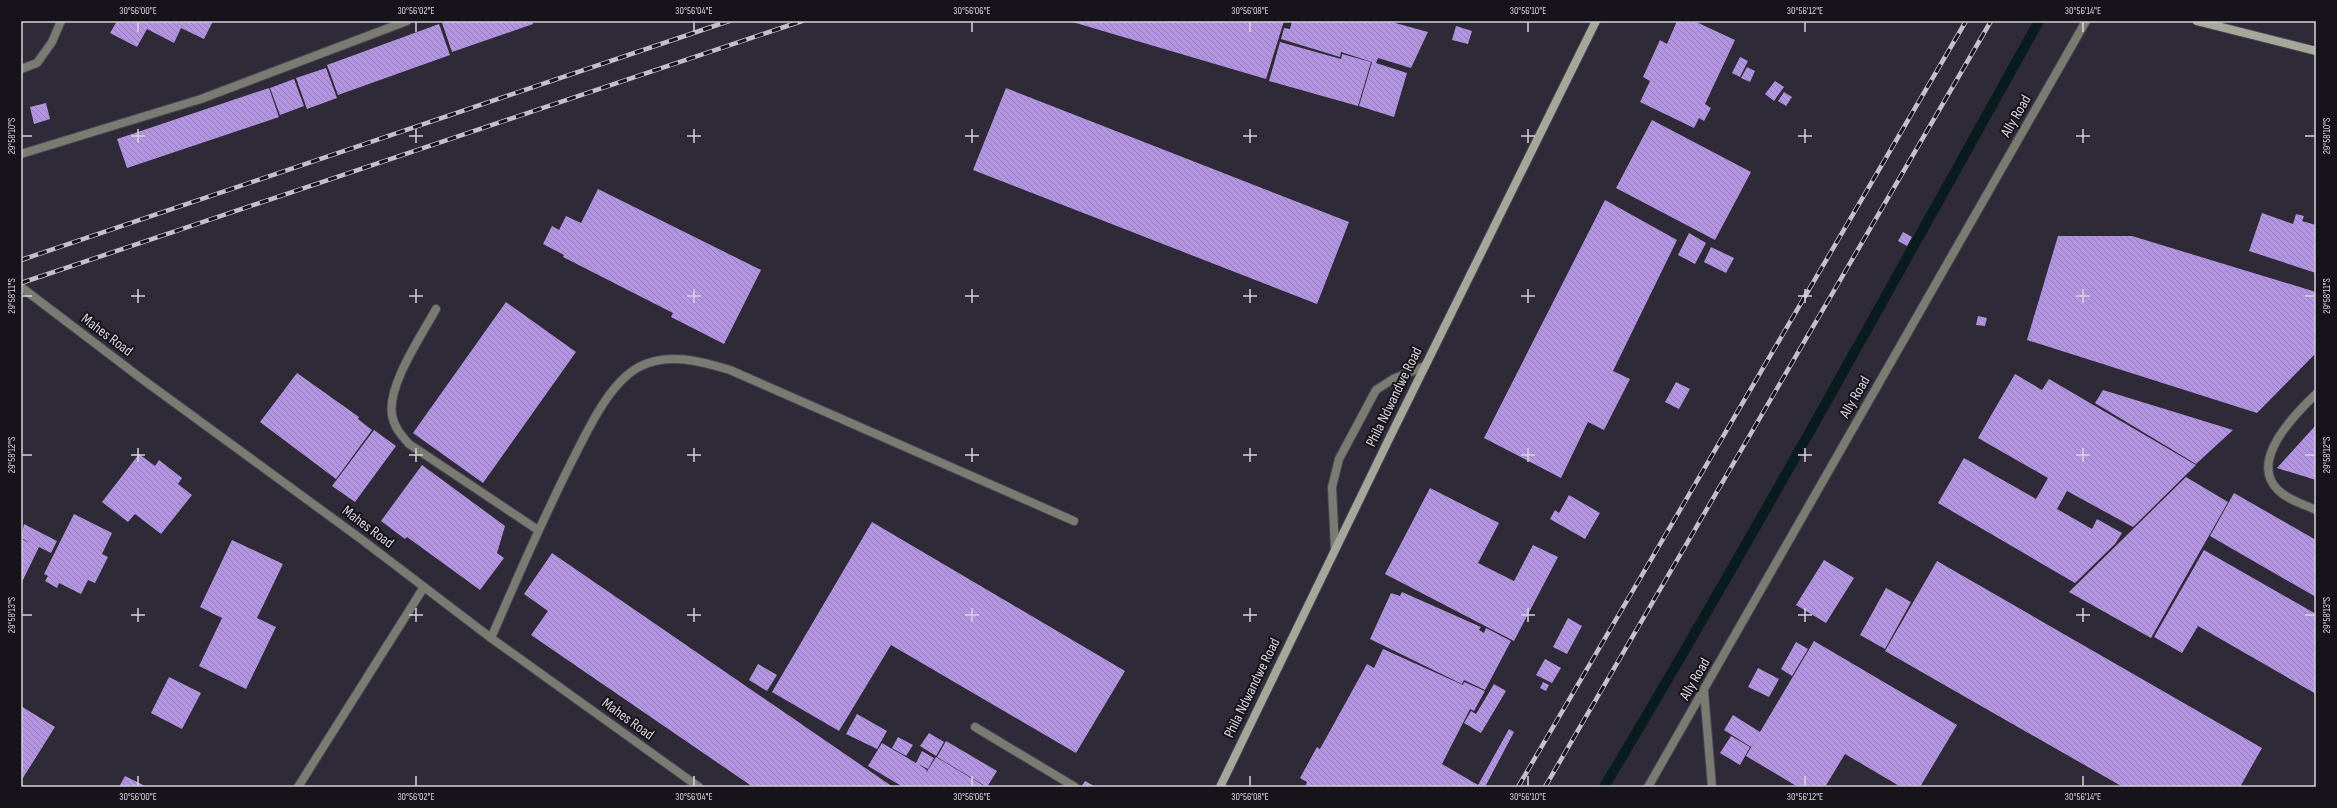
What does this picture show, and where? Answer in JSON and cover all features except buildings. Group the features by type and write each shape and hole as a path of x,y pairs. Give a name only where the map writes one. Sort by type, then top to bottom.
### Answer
{"street":[{"path":"21,69 37,63 52,42 61,21"},
{"path":"21,154 201,99 407,21"},
{"name":"Phila Ndwandwe Road","path":"1220,787 1425,366 1596,21"},
{"name":"Ally Road","path":"1648,787 2086,21"},
{"path":"2197,21 2316,51"},
{"name":"Mahes Road","path":"21,287 142,379 491,638 699,787"},
{"path":"436,309 397,383 392,413 395,425 409,444 538,530"},
{"path":"491,638 538,530 594,419 610,395 626,376 638,367 654,361 668,360 705,363 730,370 1074,521"},
{"path":"1336,549 1332,487 1339,458 1376,390 1393,379 1425,366"},
{"path":"2316,394 2274,442 2269,454 2268,469 2272,483 2284,496 2316,510"},
{"path":"298,787 424,587"},
{"path":"1704,691 1712,787"},
{"path":"975,727 1075,787"}],"waterway":[{"path":"1604,787 1716,597 2039,21"}],"railway":[{"path":"21,260 729,21"},
{"path":"21,283 802,21"},
{"path":"1518,787 1966,21"},
{"path":"1545,787 1991,21"}]}
